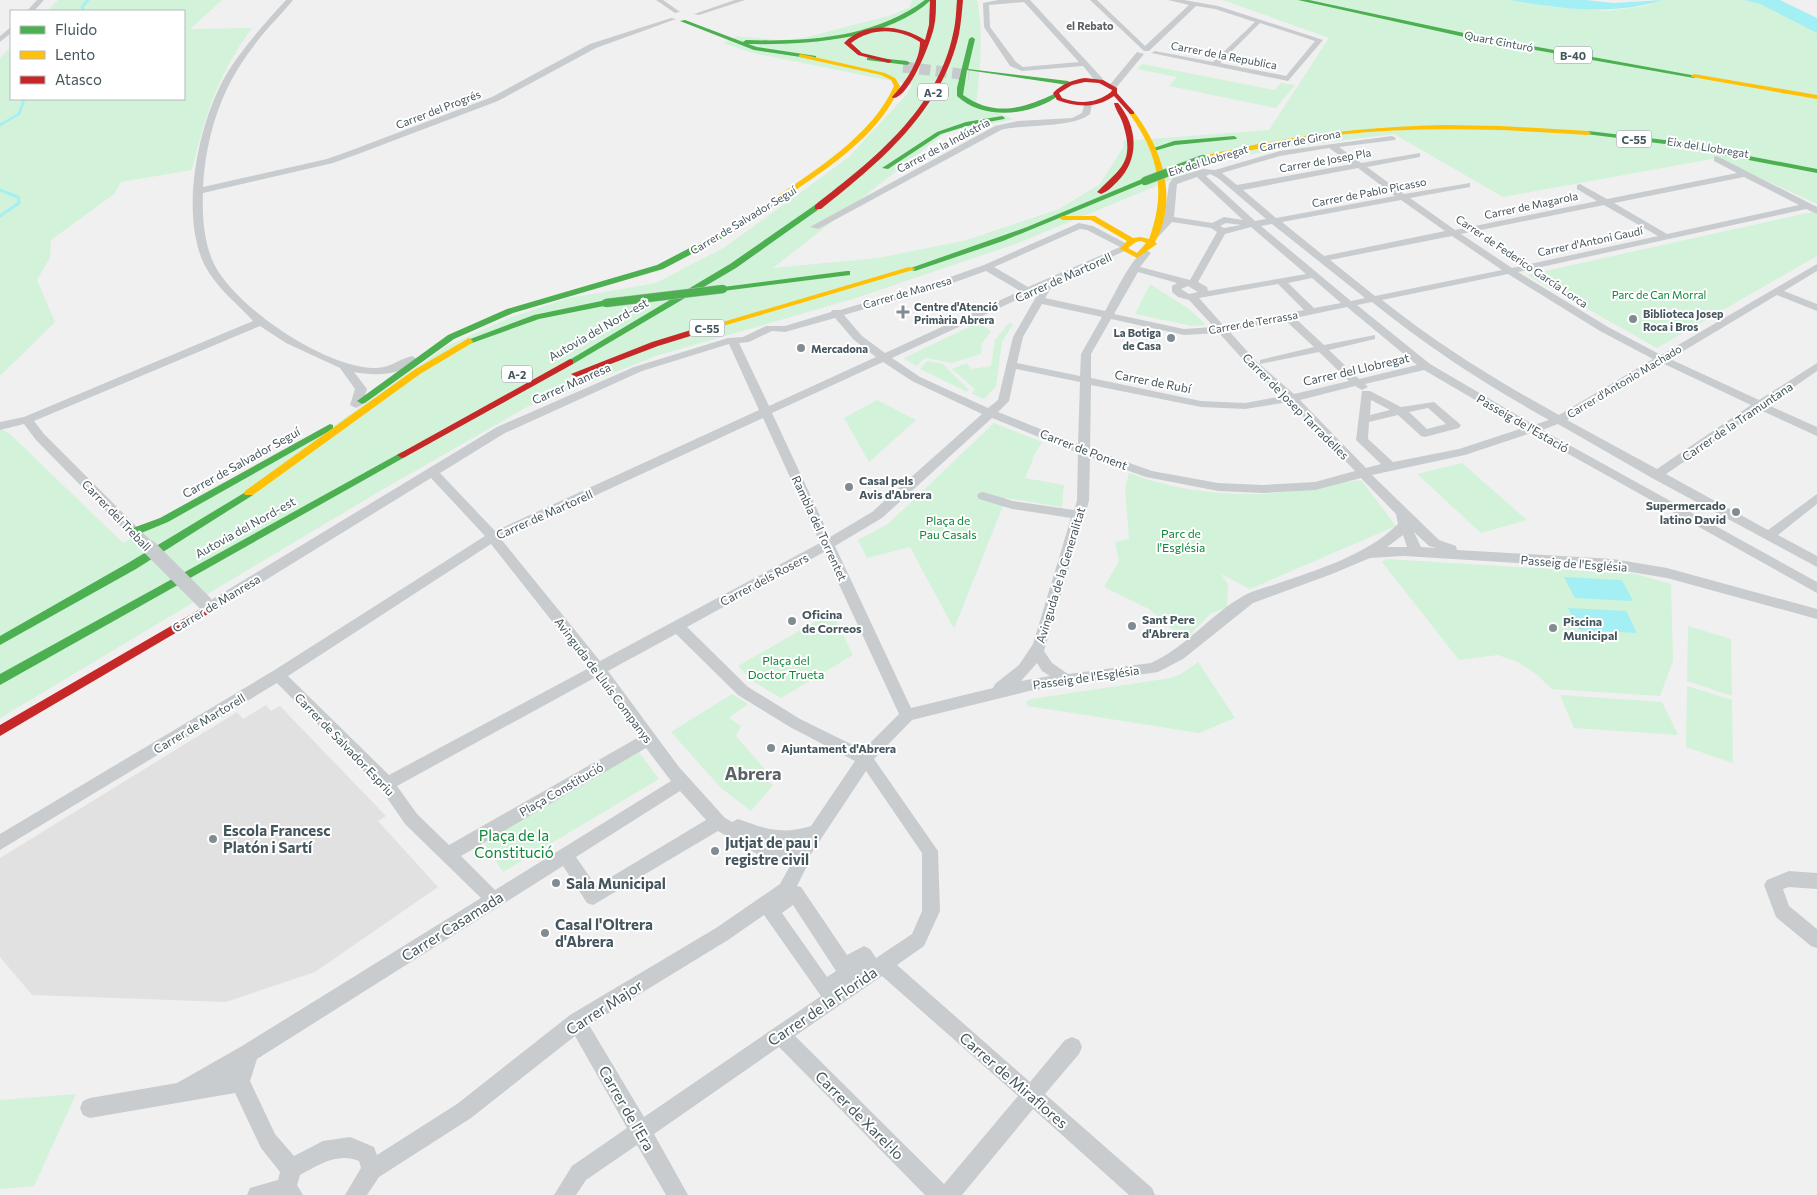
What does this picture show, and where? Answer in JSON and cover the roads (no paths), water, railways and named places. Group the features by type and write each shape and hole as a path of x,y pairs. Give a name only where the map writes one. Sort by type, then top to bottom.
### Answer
{"main road":[{"path":"746,42 792,44 834,37 900,19 917,11 928,0"},
{"name":"Carrer de Salvador Seguí","path":"134,532 164,520 328,429 356,405 451,337 510,311 637,275 694,251 761,212 821,170 861,135 901,92 923,53 932,24 933,0"},
{"name":"Autovia del Nord-est","path":"0,680 634,326 794,226 861,172 893,142 920,110 937,86 953,55 962,14 960,0"},
{"name":"Quart Cinturó","path":"1301,0 1478,38 1817,97"},
{"name":"Quart Cinturó","path":"1346,0 1541,42 1817,91"},
{"path":"938,54 943,39 948,8"},
{"path":"678,17 696,19 722,36 748,47 801,56 883,74 893,79 897,86 895,97"},
{"path":"801,56 905,65 862,55 853,51 848,43 858,34 874,30 898,31 920,38 923,41 923,53"},
{"path":"949,96 968,36 972,31 973,35 960,88 960,96 970,105 989,110 1013,110 1047,100 1072,101"},
{"path":"722,36 746,42 830,55 889,61"},
{"path":"834,37 824,42 822,46 823,51 830,55 860,62"},
{"path":"1072,101 1044,84 970,73 1072,82 1101,81 1114,95 1131,139 1133,147 1132,158 1126,169 1115,181 1081,208"},
{"path":"1072,82 1072,101"},
{"name":"Avinguda de la Generalitat","path":"1072,101 1102,102 1114,95 1132,112 1154,149 1161,170 1163,189 1140,248"},
{"path":"794,226 903,159 919,144 939,133 966,124 1008,117 1054,103 1072,101"},
{"path":"886,168 917,142 934,122"},
{"name":"Eix del Llobregat","path":"980,246 1052,220 1145,181 1203,160 1271,143 1357,131 1506,124 1591,131 1743,152 1817,169"},
{"path":"1154,149 1174,143 1357,131"},
{"path":"1148,137 1174,143"},
{"path":"1102,199 1096,212 1098,216 1124,230 1140,248"},
{"path":"1052,220 1079,217 1092,218 1140,248"},
{"path":"0,641 190,531 309,454 416,374 470,341 544,313 606,303 860,271 918,261 980,246"},
{"name":"C-55","path":"443,433 561,381 664,341 928,265 980,246"},
{"name":"Autovia del Nord-est","path":"625,314 675,283"},
{"path":"282,471 328,429"},
{"name":"Autovia del Nord-est","path":"156,573 182,558"},
{"name":"Carrer de Manresa","path":"0,731 207,605"}],"street":[{"path":"31,10 41,0"},
{"path":"290,0 263,28 239,61 219,96 208,133 199,191 199,225 206,257 224,288 245,305 260,322 303,347 344,367 361,389 356,405"},
{"path":"659,0 678,17"},
{"path":"696,19 742,0"},
{"path":"1085,64 1022,69 1014,64 987,27 986,3 1024,0 1085,64 1101,81 1122,73"},
{"path":"1093,0 1144,50"},
{"path":"1172,0 1221,9 1259,21 1214,65"},
{"path":"1114,95 1122,73 1194,4"},
{"name":"Carrer del Progrés","path":"199,191 338,158 495,99 593,46 678,17"},
{"name":"Carrer de la Republica","path":"1144,50 1288,79 1319,40 1259,21"},
{"path":"0,40 10,30"},
{"path":"1072,82 1086,77 1085,64"},
{"name":"Carrer de la Indústria","path":"815,227 998,128 1018,122 1074,120 1086,114 1072,101"},
{"name":"Carrer de Girona","path":"1209,172 1241,162 1331,145 1392,138"},
{"name":"Carrer de Federico García Lorca","path":"1331,145 1511,271 1577,313 1662,358 1817,432"},
{"name":"Carrer de Josep Pla","path":"1238,188 1417,155"},
{"path":"1717,159 1817,210"},
{"path":"1209,172 1176,180 1172,184 1173,203 1170,218 1236,230 1253,224 1274,221"},
{"name":"Passeig de l'Estació","path":"1817,562 1557,421 1488,381 1435,346 1274,221 1238,188 1209,172 1201,176 1253,224 1426,366 1534,430 1817,588"},
{"name":"Carrer de Magarola","path":"1323,259 1744,174"},
{"name":"Carrer de Pablo Picasso","path":"1274,221 1468,185"},
{"path":"1580,187 1666,237"},
{"name":"Carrer d'Antoni Gaudí","path":"1350,305 1807,206"},
{"name":"Avinguda de la Generalitat","path":"986,696 1022,674 1031,664 1040,644 1083,501 1087,382 1086,354 1109,316 1140,248 1161,232 1170,218"},
{"name":"Carrer de Manresa","path":"732,340 745,340 756,337 761,331 770,328 785,329 836,312 943,283 986,267 1078,226 1090,228 1140,248"},
{"path":"1190,283 1218,228"},
{"path":"1140,248 1178,278 1190,283"},
{"path":"1140,248 1154,280 1176,290 1184,296 1196,296 1315,275"},
{"name":"Carrer de Martorell","path":"0,843 278,675 493,537 885,358 1034,296 1050,281 1140,248"},
{"name":"Carrer de Terrassa","path":"986,267 1034,296 1109,316 1184,332 1222,330 1350,305"},
{"name":"Carrer d'Antonio Machado","path":"1390,466 1461,452 1557,421 1817,267"},
{"path":"1280,281 1312,312"},
{"path":"1176,290 1177,286 1190,283"},
{"name":"Carrer de Josep Tarradelles","path":"1190,283 1203,289 1196,296 1222,330 1252,363 1292,398 1403,519 1434,543 1474,556"},
{"path":"1775,291 1817,308"},
{"name":"Carrer dels Rosers","path":"388,784 827,545 877,515 1004,401 1018,337 1034,296"},
{"name":"Carrer de Ponent","path":"836,312 858,338 916,379 990,413 1085,451 1150,474 1218,487 1263,489 1316,486 1390,466"},
{"path":"1288,317 1358,383 1366,393 1400,411 1364,420"},
{"path":"0,426 27,420 260,322"},
{"name":"Carrer de Salvador Seguí","path":"344,367 376,372 388,370 451,337"},
{"path":"1264,362 1371,338"},
{"name":"Rambla del Torrentet","path":"732,340 907,715"},
{"name":"Carrer Manresa","path":"430,472 500,430 587,390 638,369 732,340"},
{"name":"Carrer de Rubí","path":"1012,365 1201,404 1245,406 1292,398"},
{"name":"Carrer del Llobregat","path":"1292,398 1426,366"},
{"name":"Carrer de la Tramuntana","path":"1656,475 1817,366"},
{"path":"1366,393 1362,440 1390,466"},
{"name":"Carrer del Treball","path":"27,420 40,437 207,605"},
{"name":"Carrer de Manresa","path":"207,605 430,472"},
{"name":"Avinguda de Lluís Companys","path":"430,472 439,478 493,537 598,669 648,739 682,782 718,822 772,855 786,859 799,857"},
{"path":"983,496 1012,505 1078,515"},
{"path":"1770,535 1817,498"},
{"path":"1403,519 1416,552"},
{"path":"1364,554 1397,535 1403,519"},
{"name":"Passeig de l'Església","path":"907,715 1029,685 1153,668 1172,661 1246,601 1364,554 1416,552 1613,564 1667,574 1817,614"},
{"path":"678,626 743,691 795,723 866,759"},
{"path":"1036,651 1047,667 1066,680"},
{"name":"Carrer de Salvador Espriu","path":"278,675 388,784 411,819 494,900"},
{"path":"701,803 735,825 793,848 799,857 866,759 907,715"},
{"name":"Plaça Constitució","path":"448,855 648,739"},
{"name":"Carrer de la Florida","path":"564,1195 579,1173 918,940 931,911 930,852 866,759"},
{"name":"Carrer Casamada","path":"176,1094 250,1053 682,782"},
{"path":"565,855 593,897 718,822"},
{"path":"776,840 799,837 817,831"},
{"name":"Carrer Major","path":"372,1170 464,1112 520,1070 577,1022 722,934 786,890 800,864 799,857"},
{"path":"1817,881 1789,879 1773,885 1782,911 1817,940"},
{"path":"795,893 844,967 864,955 868,961 825,989 771,911 795,893"},
{"name":"Carrer de Miraflores","path":"883,965 1145,1195"},
{"name":"Carrer de l'Era","path":"577,1022 678,1195"},
{"name":"Carrer de Xarel·lo","path":"780,1034 943,1194"},
{"path":"943,1194 1072,1047"},
{"path":"250,1053 240,1082 268,1141 291,1169 289,1192 257,1195"},
{"path":"90,1108 240,1082"},
{"path":"291,1169 323,1151 350,1147 367,1154 372,1170 355,1195"}],"water":[{"path":"1510,0 1586,0 1613,3 1663,0 1625,8 1586,9"},
{"path":"1744,0 1780,0 1817,18 1817,33 1760,4"},
{"path":"1564,577 1622,580 1633,601 1575,598"},
{"path":"1568,608 1626,611 1637,633 1579,630"}],"waterway":[{"path":"84,10 82,7 88,0"},
{"path":"0,125 19,114 24,100"},
{"path":"0,190 18,197 19,203 0,216"}],"tunnel":[{"path":"903,67 969,75"}],"place":[{"name":"Centre d'Atenció Primària Abrera","path":"903,312"},
{"name":"Biblioteca Josep Roca i Bros","path":"1633,319"},
{"name":"La Botiga de Casa","path":"1171,338"},
{"name":"Mercadona","path":"801,348"},
{"name":"Casal pels Avis d'Abrera","path":"849,487"},
{"name":"Supermercado latino David","path":"1736,512"},
{"name":"Oficina de Correos","path":"792,621"},
{"name":"Sant Pere d'Abrera","path":"1132,626"},
{"name":"Piscina Municipal","path":"1553,628"},
{"name":"Ajuntament d'Abrera","path":"771,748"},
{"name":"Escola Francesc Platón i Sartí","path":"213,839"},
{"name":"Jutjat de pau i registre civil","path":"715,851"},
{"name":"Sala Municipal","path":"556,883"},
{"name":"Casal l'Oltrera d'Abrera","path":"545,933"}],"district":[{"name":"el Rebato","path":"1090,25"},
{"name":"Abrera","path":"753,773"}],"park label":[{"name":"Parc de Can Morral","path":"1659,294"},
{"name":"Plaça de Pau Casals","path":"948,527"},
{"name":"Parc de l'Església","path":"1181,540"},
{"name":"Plaça del Doctor Trueta","path":"786,667"},
{"name":"Plaça de la Constitució","path":"514,844"}]}
